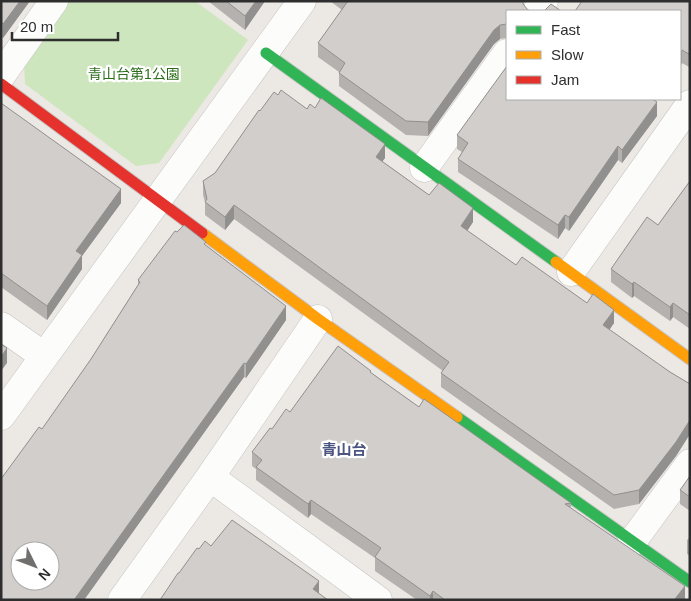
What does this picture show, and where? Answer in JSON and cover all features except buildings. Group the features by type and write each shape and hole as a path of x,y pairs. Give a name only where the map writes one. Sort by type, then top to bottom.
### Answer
{"street":[{"path":"1,76 54,1"},
{"path":"1,416 302,1"},
{"path":"266,53 690,359"},
{"path":"424,168 506,54"},
{"path":"1,84 318,319 690,582"},
{"path":"571,272 690,104"},
{"path":"122,600 210,477 318,319"},
{"path":"1,326 44,356"},
{"path":"632,542 690,462"},
{"path":"210,477 378,600"}],"green space":[{"name":"青山台第1公園","path":"70,1 195,1 248,40 159,163 136,166 25,84 24,62"}],"traffic: fast":[{"path":"266,53 556,262"},
{"path":"457,417 690,582"}],"traffic: slow":[{"path":"202,233 318,319 457,417"},
{"path":"556,262 690,359"}],"traffic: jam":[{"path":"1,84 202,233"}],"district":[{"name":"青山台","path":"344,449"}]}
